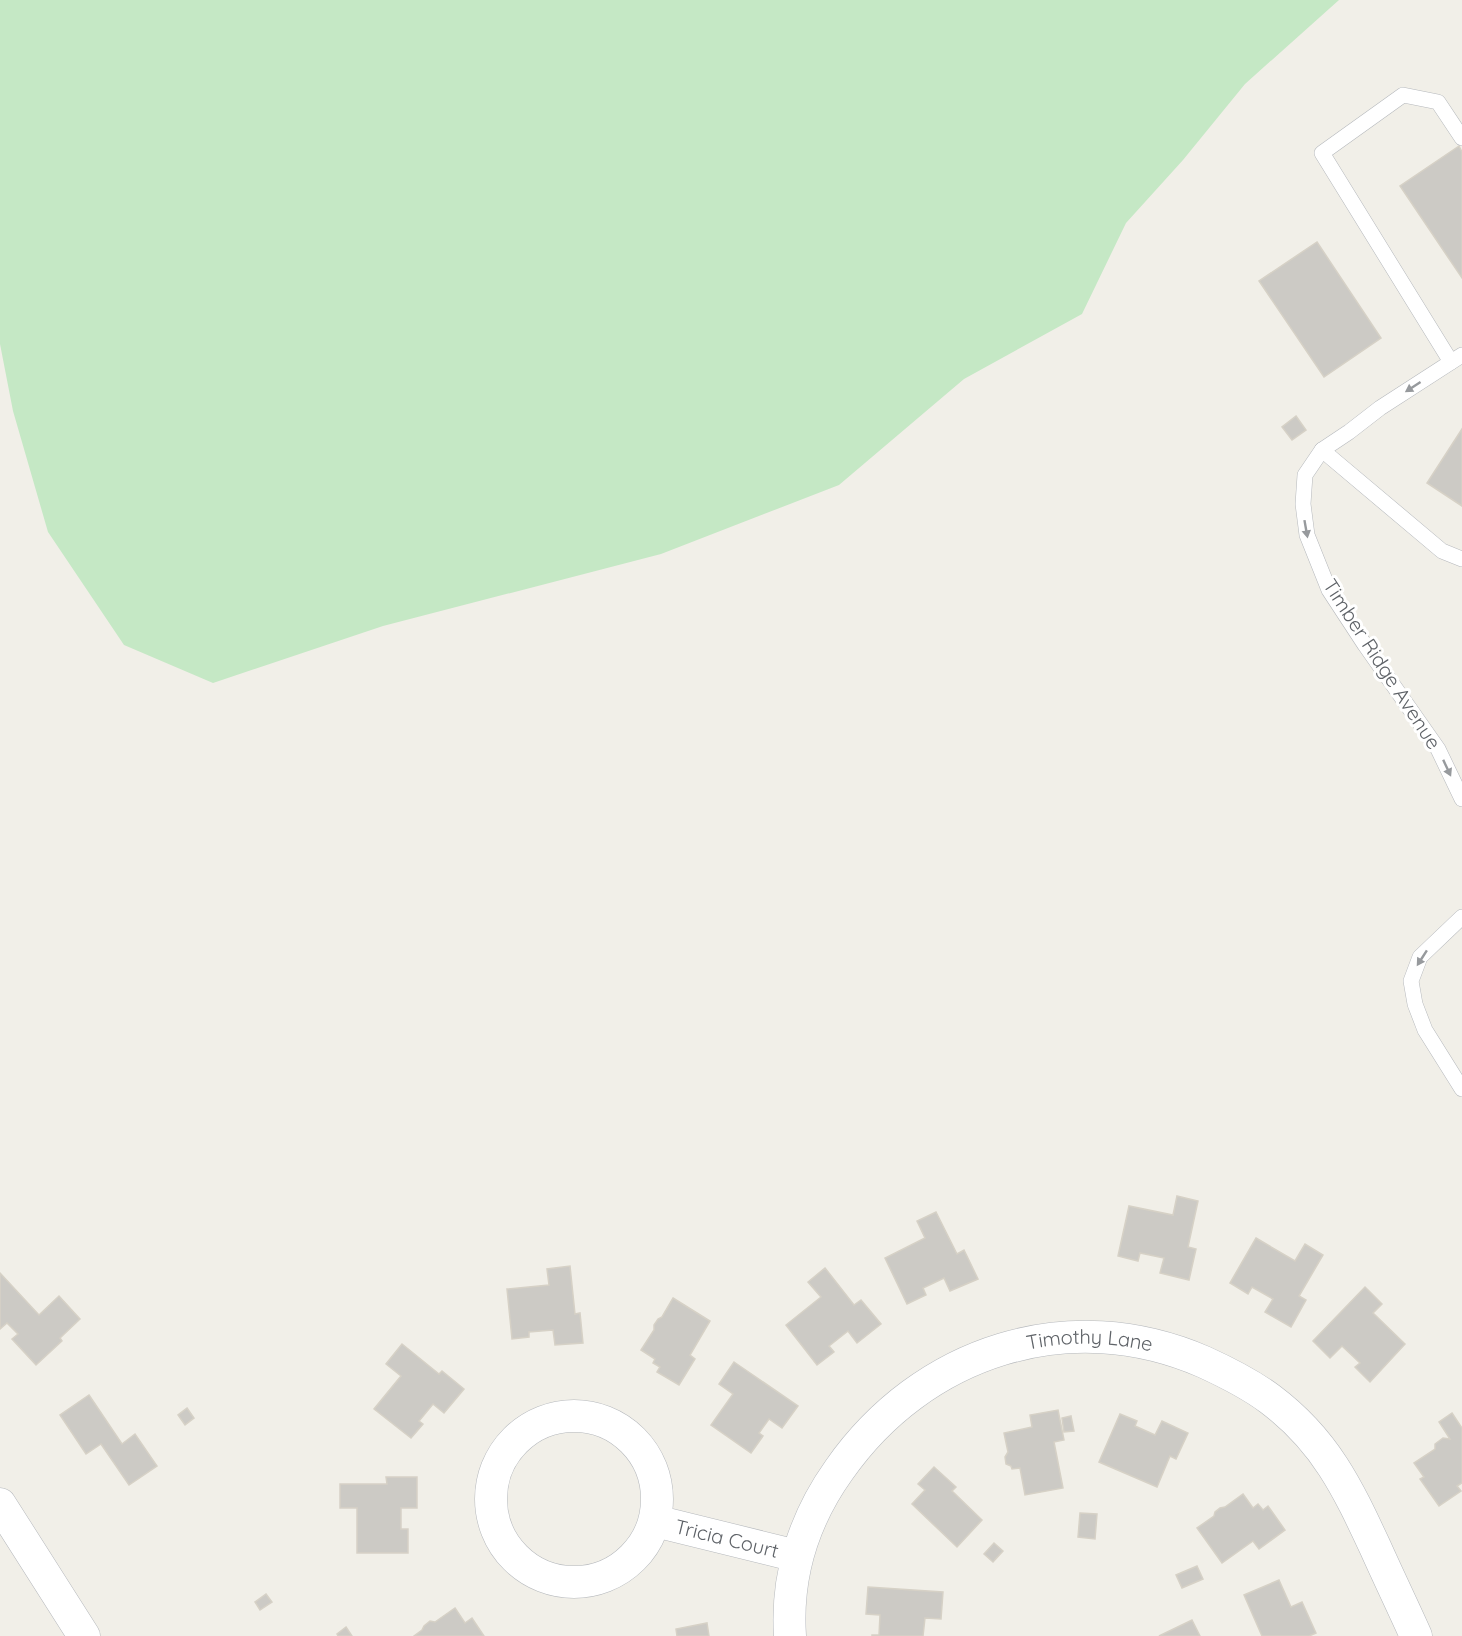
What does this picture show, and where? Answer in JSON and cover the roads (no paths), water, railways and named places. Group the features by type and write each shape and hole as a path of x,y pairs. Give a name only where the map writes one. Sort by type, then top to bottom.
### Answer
{"street":[{"name":"Timothy Lane","path":"790,1636 791,1591 797,1556 811,1516 827,1487 868,1433 891,1411 940,1375 961,1364 1019,1344 1095,1337 1152,1344 1187,1354 1243,1381 1271,1400 1298,1423 1323,1451 1352,1497 1416,1636"},
{"name":"Tricia Court","path":"574,1416 607,1423 622,1431 643,1452 656,1485 654,1521 641,1549 629,1562 612,1574 578,1583 545,1578 531,1571 514,1557 501,1540 491,1509 494,1475 499,1461 511,1444 543,1422 574,1416"},
{"path":"0,1504 84,1636"},
{"name":"Tricia Court","path":"654,1521 797,1556"}],"lane":[{"path":"1457,359 1322,153 1403,95 1438,102 1462,138"},
{"name":"Timber Ridge Avenue","path":"1457,359 1380,408 1322,450 1305,475 1303,504 1306,535 1329,590 1438,749 1462,799"},
{"path":"1322,450 1442,551 1462,559"},
{"path":"1462,917 1420,957 1411,981 1415,1004 1425,1030 1462,1089"}]}
